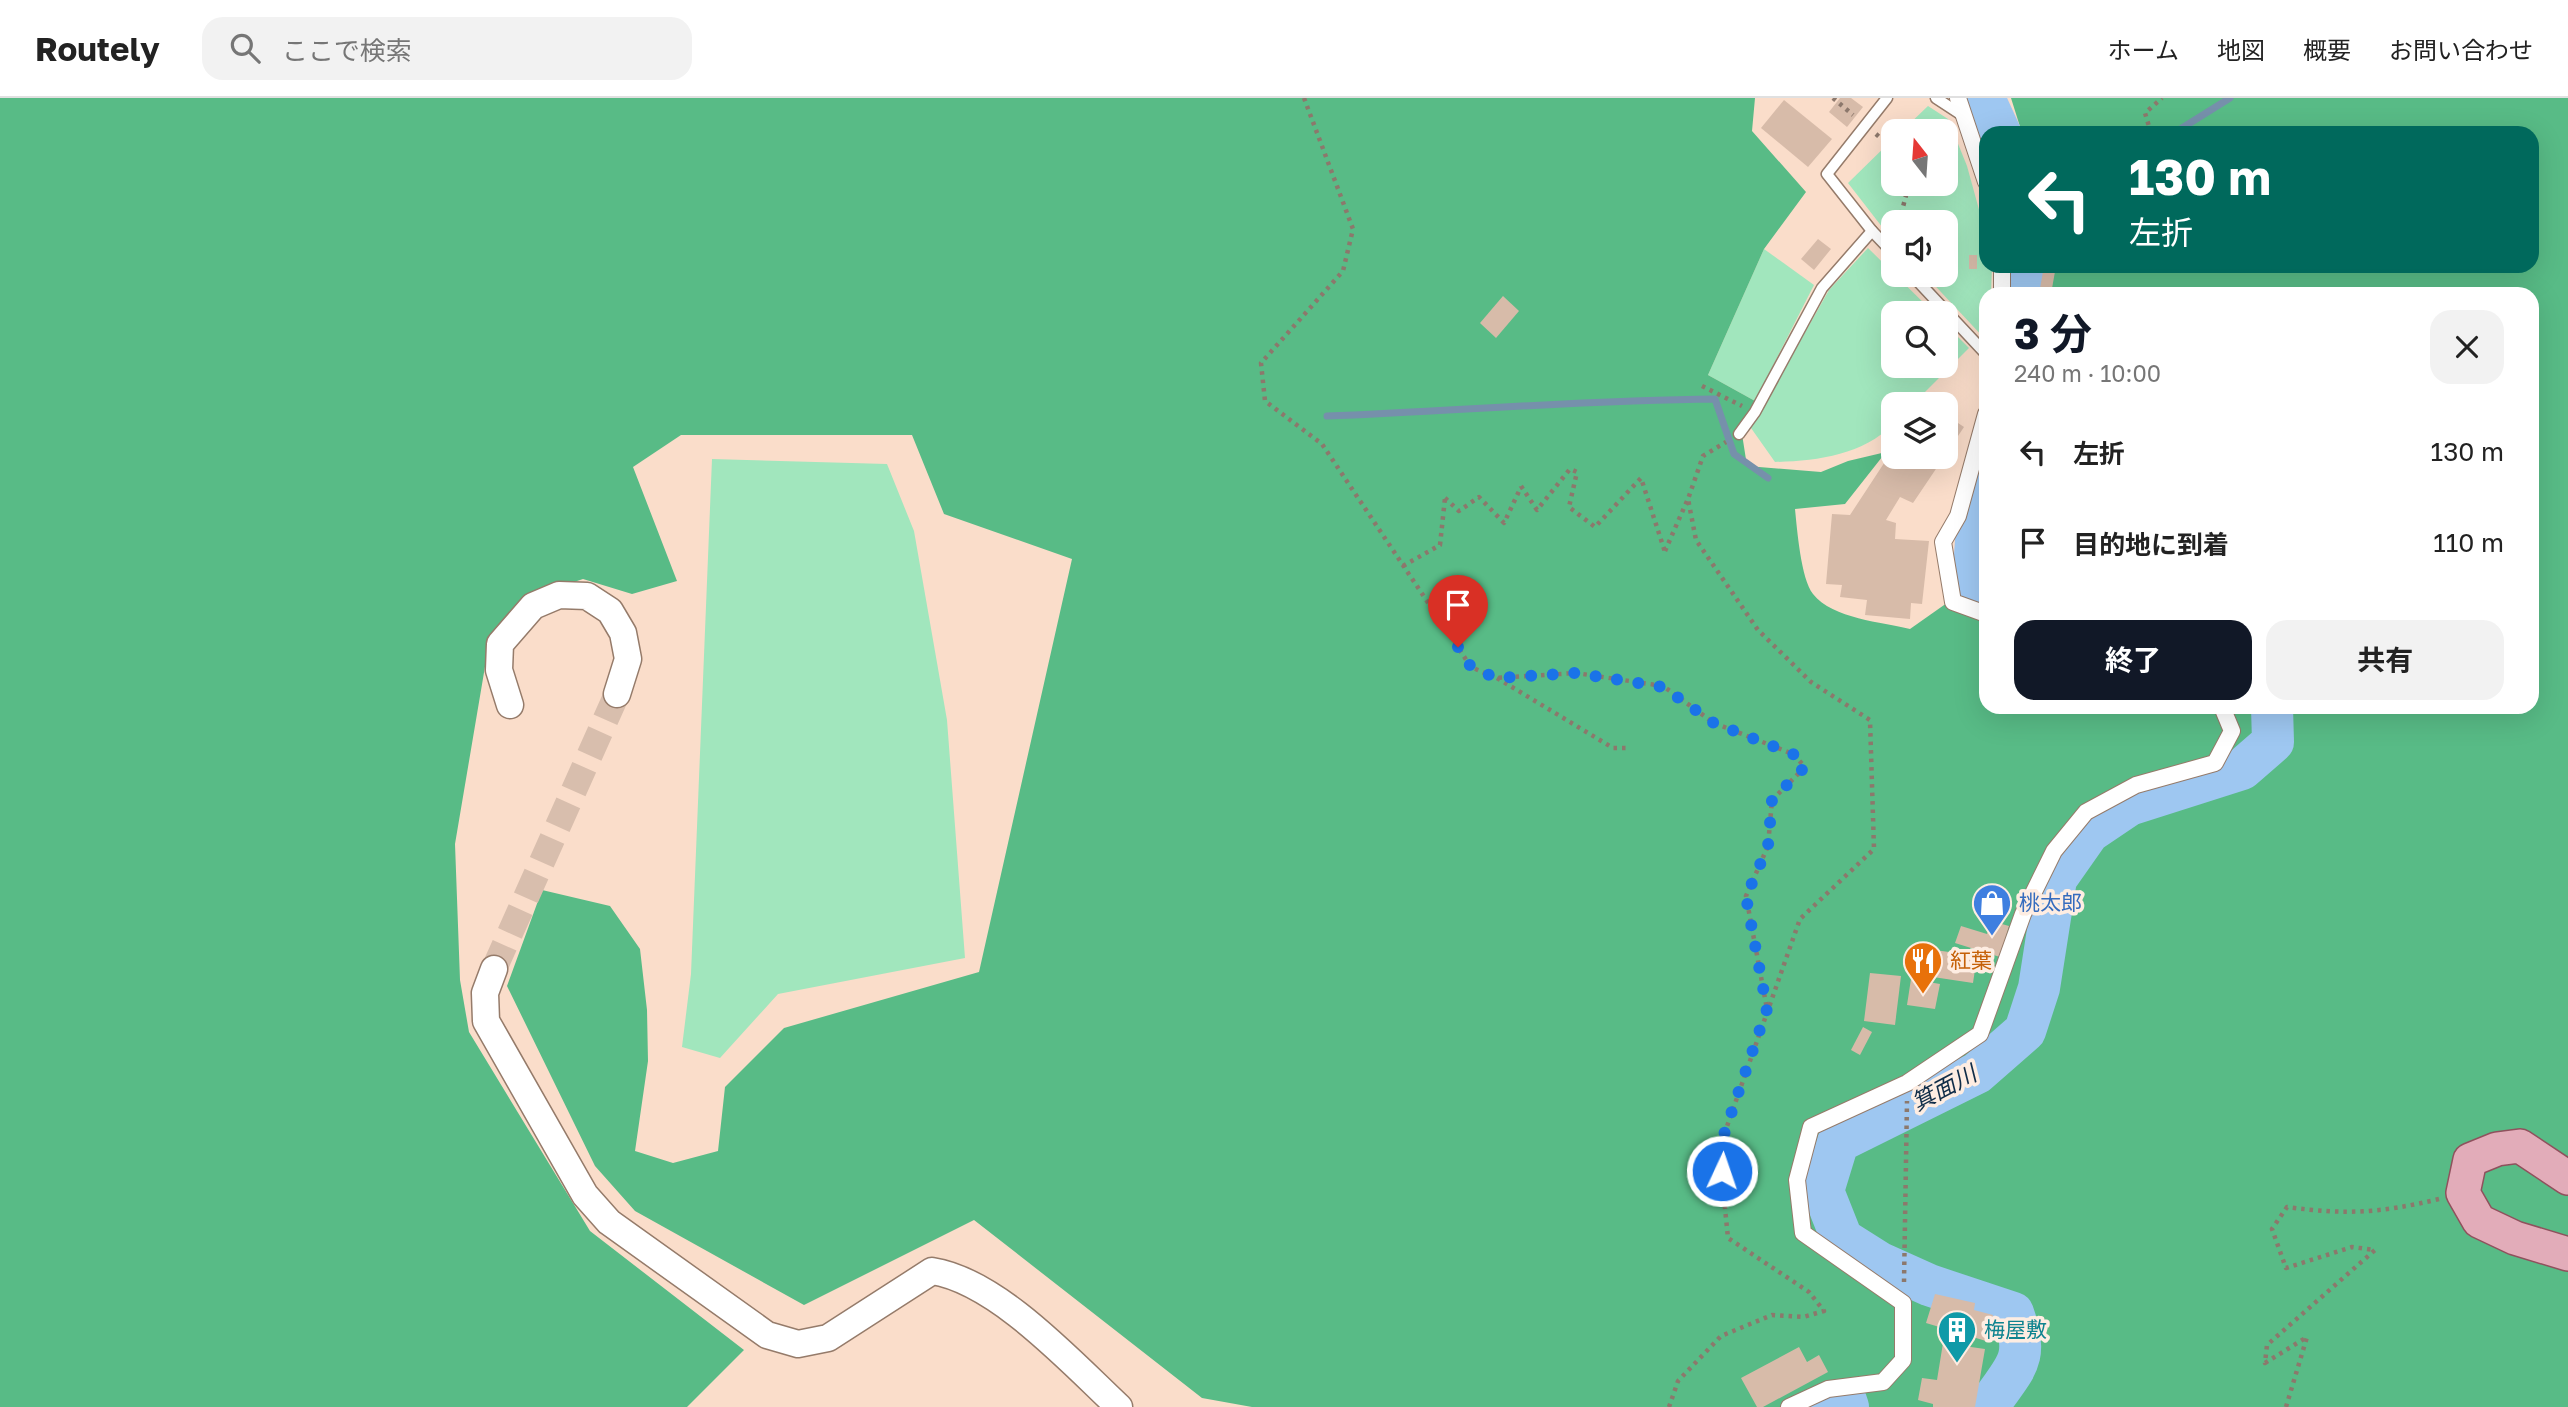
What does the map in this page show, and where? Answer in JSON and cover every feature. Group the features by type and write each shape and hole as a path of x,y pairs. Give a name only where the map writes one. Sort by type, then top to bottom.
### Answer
{"main road":[{"path":"2568,1178 2520,1146 2497,1149 2470,1160 2463,1192 2479,1221 2515,1238 2568,1254"}],"street":[{"path":"1958,98 1979,158"},
{"path":"1979,440 1958,516 1944,542 1953,602 1979,611"},
{"path":"510,705 499,670 500,644 533,606 559,595 587,596 610,611 623,633 628,659 617,694"},
{"path":"1789,1407 1828,1389 1883,1382 1903,1360 1903,1303 1803,1233 1797,1180 1811,1127 1906,1083 1980,1034 2023,914 2054,851 2086,811 2136,785 2215,763 2232,731 2225,714"},
{"path":"494,969 485,993 486,1021 521,1088 585,1195 609,1222 767,1335 798,1344 828,1338 932,1271 954,1274 997,1298 1119,1407"}],"lane":[{"path":"1881,240 1826,174 1887,98"},
{"path":"1936,98 1967,118"},
{"path":"1739,435 1755,412 1822,288 1872,231"},
{"path":"1923,287 1979,347"}],"path":[{"path":"1304,98 1353,229 1343,271 1261,363 1265,401 1322,444 1471,667 1496,678 1613,748 1629,748"},
{"path":"1833,98 1866,125"},
{"path":"2149,126 2146,113 2162,98"},
{"path":"1875,134 1881,139"},
{"path":"1702,386 1755,412"},
{"path":"1404,566 1440,545 1445,498 1459,511 1479,497 1504,523 1521,486 1537,510 1570,469 1577,472 1569,507 1595,527 1641,478 1665,552 1703,456 1724,443"},
{"path":"1669,1407 1678,1381 1721,1336 1772,1315 1803,1317 1824,1311 1809,1292 1728,1238 1719,1149 1800,919 1874,849 1870,720 1811,682 1758,630 1696,540 1688,499"},
{"path":"1496,678 1576,673 1663,687 1714,723 1793,754 1805,767 1772,800 1768,846 1746,897 1767,1009"},
{"path":"1903,1290 1907,1091"},
{"path":"2286,1407 2307,1337 2265,1363 2267,1345 2375,1250 2352,1247 2286,1268 2272,1229 2287,1207 2339,1214 2396,1209 2463,1192"}],"green space":[{"path":"0,98 1755,98 1752,131 1806,192 1764,249 1708,375 1755,401 1742,434 1747,466 1821,472 1848,461 1881,453 1881,458 1845,504 1795,509 1805,577 1813,594 1822,602 1845,614 1910,629 1979,580 1979,714 2539,714 2539,287 2040,287 2043,273 2539,273 2539,126 2020,126 2011,98 2568,98 2568,1407 1252,1407 1202,1398 974,1220 804,1305 635,1211 595,1166 507,986 542,890 610,906 640,949 647,1010 648,1061 635,1151 673,1163 718,1151 725,1087 784,1028 979,972 1072,559 944,514 912,435 681,435 633,467 677,581 632,594 583,579 529,597 489,643 455,844 460,980 469,1032 590,1231 744,1350 687,1407 0,1407"},
{"path":"1928,106 1948,119 1914,119"},
{"path":"1958,144 1979,210 1979,273 1992,273 1991,287 1979,287 1979,333 1958,310 1958,301 1949,301 1936,287 1958,287 1958,210 1881,210 1881,226 1848,183 1881,151 1881,196 1958,196"},
{"path":"1868,248 1881,261 1881,287 1908,287 1922,301 1881,301 1881,378 1939,378 1925,392 1881,392 1881,434 1868,443 1823,458 1775,462 1751,428 1829,290"},
{"path":"1764,249 1814,285 1755,401 1708,375"},
{"path":"1958,337 1969,348 1958,359"},
{"path":"712,459 887,464 914,531 947,720 965,958 778,994 720,1058 682,1047 691,974"}],"building":[{"path":"1840,98 1851,98 1863,107 1847,127 1829,112"},
{"path":"1784,100 1832,139 1808,167 1761,128"},
{"path":"1818,239 1831,249 1814,270 1801,259"},
{"path":"1969,255 1977,255 1977,269 1969,269"},
{"path":"2043,273 2055,273 2052,287 2040,287"},
{"path":"1503,296 1519,311 1496,338 1480,323"},
{"path":"1958,423 1964,427 1958,436"},
{"path":"1881,468 1936,469 1913,503 1900,497 1886,520 1896,523 1895,539 1929,541 1922,604 1911,603 1910,619 1865,615 1867,600 1840,597 1842,585 1826,584 1832,514 1850,515"},
{"path":"1991,921 2009,926 2000,957 1955,943 1961,926 1987,934"},
{"path":"1928,949 1977,956 1973,983 1933,977 1935,962 1926,961"},
{"path":"1870,973 1901,976 1895,1025 1864,1021"},
{"path":"1911,979 1940,984 1935,1009 1907,1005"},
{"path":"1863,1027 1872,1032 1860,1055 1851,1050"},
{"path":"1935,1294 1975,1303 1974,1310 1993,1315 1986,1341 1926,1323"},
{"path":"1943,1343 1985,1349 1975,1407 1933,1407 1933,1404 1918,1400 1922,1378 1937,1380"},
{"path":"1799,1347 1807,1362 1819,1355 1828,1372 1763,1407 1757,1407 1741,1378"}],"waterway":[{"name":"箕面川","path":"1984,98 1997,126"},
{"path":"2185,126 2230,98"},
{"name":"箕面川","path":"2022,287 2025,273"},
{"path":"1327,416 1715,399 1734,454 1768,478"},
{"name":"箕面川","path":"1979,524 1973,585 1979,588"},
{"name":"箕面川","path":"1988,1407 2012,1373 2020,1354 2013,1313 1929,1285 1880,1263 1842,1239 1823,1191 1838,1142 1977,1073 2025,1031 2039,988 2056,879 2089,832 2129,805 2242,769 2273,742 2272,714"},
{"name":"箕面川","path":"1825,1407 1846,1401 1848,1407"}],"tunnel":[{"path":"494,969 617,694"}],"place":[{"name":"桃太郎","path":"1992,937"},
{"name":"紅葉","path":"1923,995"},
{"name":"梅屋敷","path":"1957,1364"}],"route":[{"path":"1458,647 1471,667 1496,678 1576,673 1663,687 1714,723 1793,754 1805,767 1772,800 1768,846 1746,897 1767,1009 1719,1149 1722,1171"}]}
